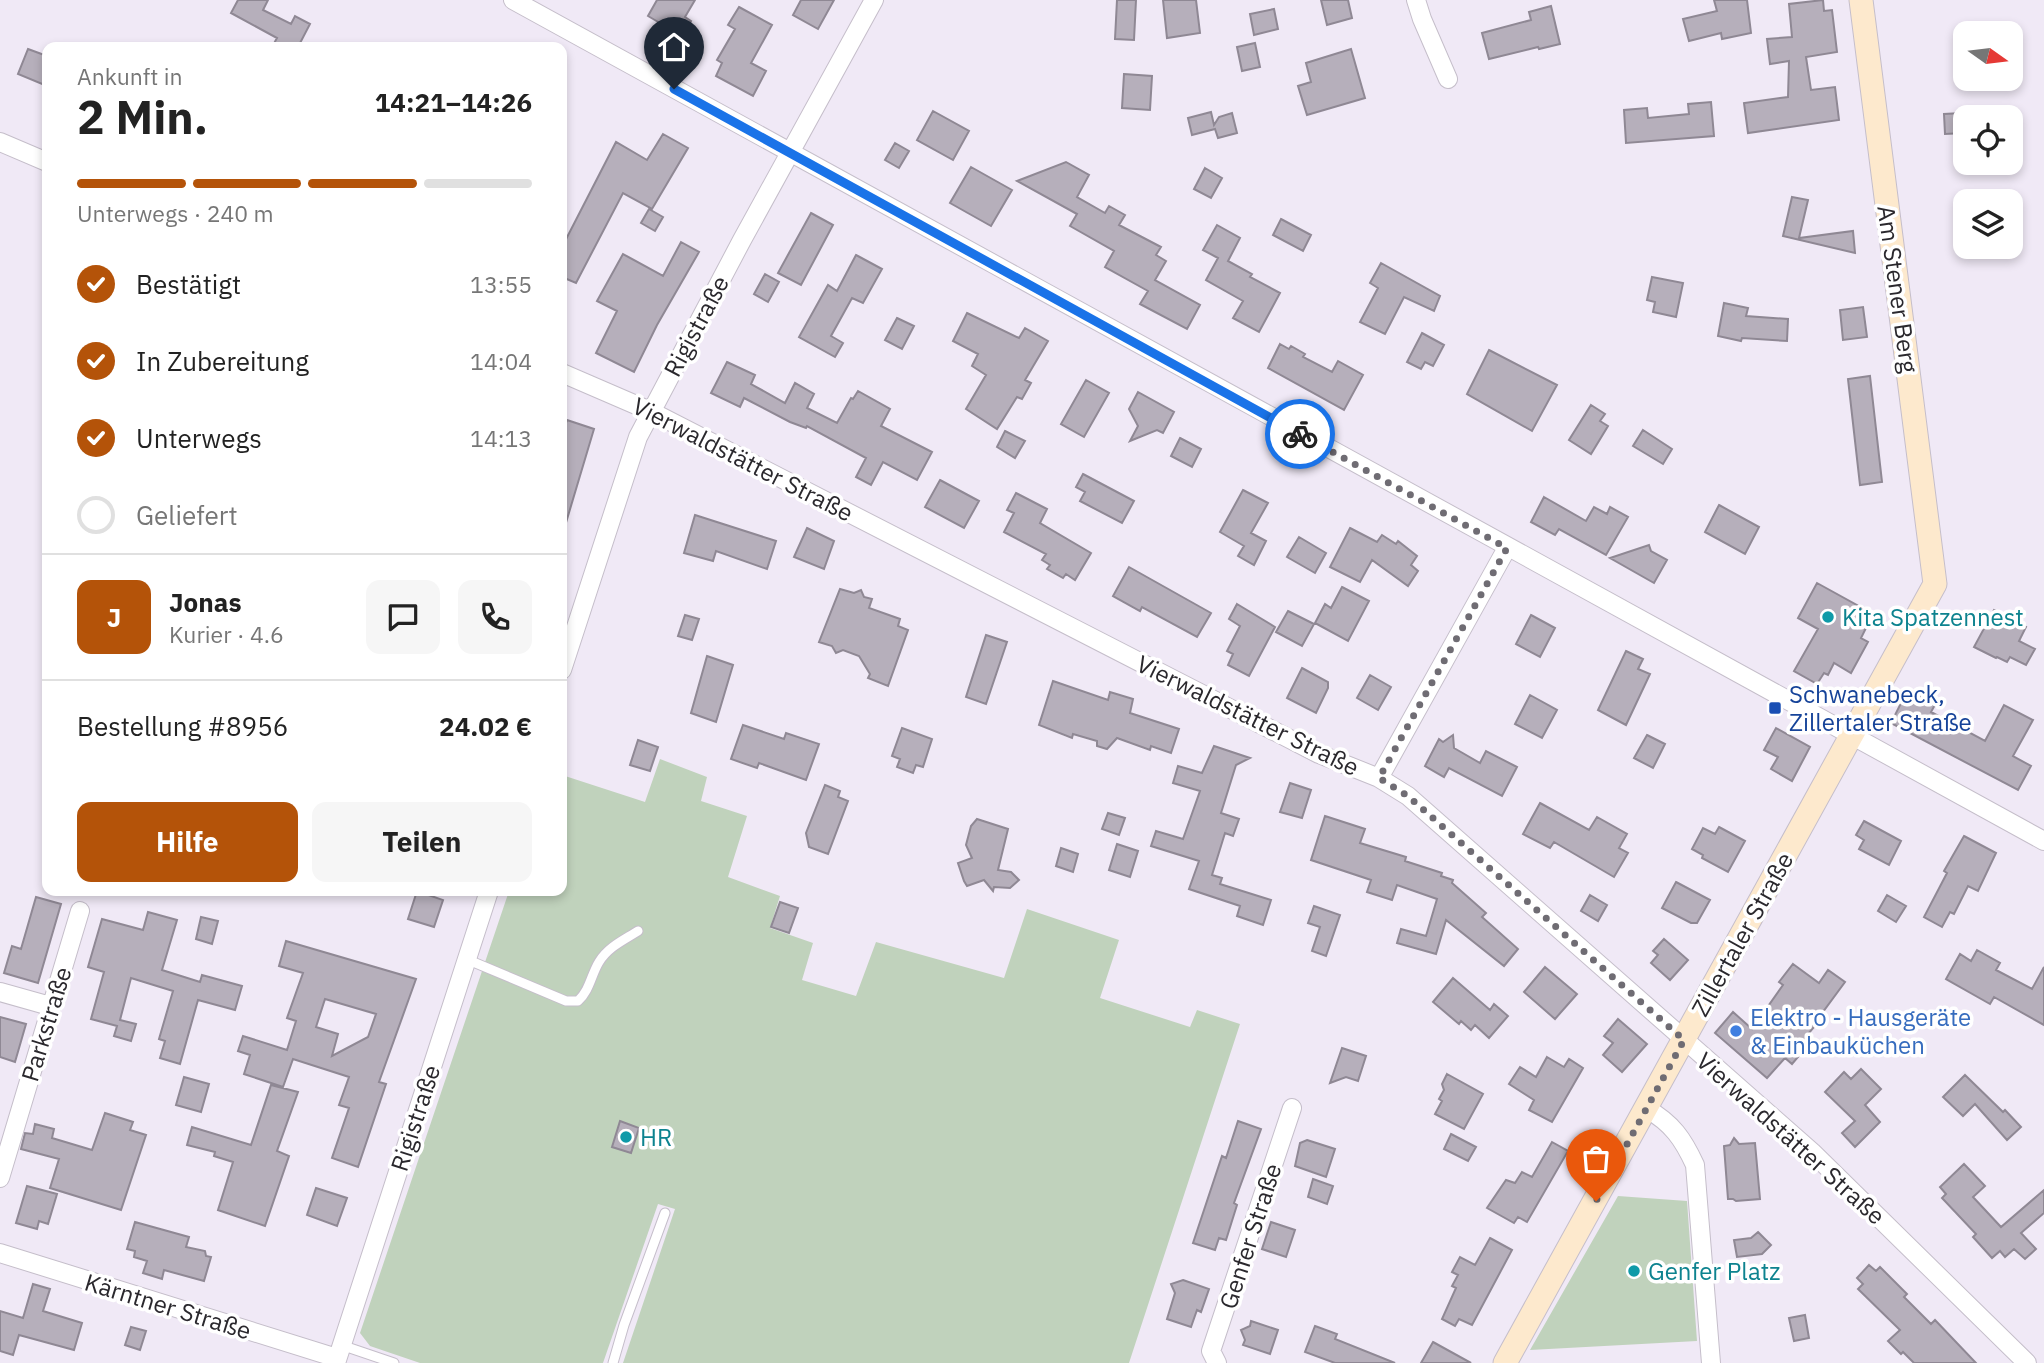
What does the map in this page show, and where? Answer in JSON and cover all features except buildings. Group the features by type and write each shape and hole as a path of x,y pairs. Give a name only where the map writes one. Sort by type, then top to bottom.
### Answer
{"street":[{"path":"513,0 2044,841"},
{"name":"Rigistraße","path":"567,655 638,437 650,411 874,0"},
{"path":"1416,0 1448,79"},
{"name":"Am Stener Berg","path":"1861,0 1935,579"},
{"path":"0,142 42,160"},
{"name":"Vierwaldstätter Straße","path":"567,375 650,411 1319,754 1379,778 1408,796 1812,1152 2027,1363"},
{"path":"1379,778 1507,548"},
{"name":"Zillertaler Straße","path":"1505,1363 1935,584 1935,579"},
{"name":"Rigistraße","path":"338,1356 487,896"},
{"name":"Parkstraße","path":"0,1178 80,911"},
{"path":"0,992 51,1006"},
{"name":"Genfer Straße","path":"1217,1363 1211,1351 1292,1108"},
{"path":"1647,1109 1683,1139 1695,1165 1706,1363"},
{"name":"Kärntner Straße","path":"0,1253 338,1356"}],"lane":[{"path":"466,959 566,1001 578,1001 585,994 598,963 608,949 638,931"},
{"path":"612,1363 665,1213"},
{"path":"338,1356 394,1363"}],"green space":[{"path":"660,759 707,777 701,801 747,816 728,877 780,896 770,928 813,943 802,980 856,996 876,942 1004,978 1027,909 1119,940 1100,998 1190,1027 1197,1010 1240,1024 1129,1363 623,1363 675,1209 658,1204 603,1363 420,1363 370,1346 360,1333 507,896 567,896 567,777 645,802"},
{"name":"Genfer Platz","path":"1618,1196 1687,1201 1697,1341 1530,1350"}],"way so far":[{"path":"1300,434 1507,548 1379,778 1408,796 1684,1040 1596,1201"}],"place":[{"name":"Kita Spatzennest","path":"1828,617"},
{"name":"Schwanebeck, Zillertaler Straße","path":"1775,708"},
{"name":"Elektro - Hausgeräte & Einbauküchen","path":"1736,1031"},
{"name":"HR","path":"626,1137"},
{"name":"Genfer Platz","path":"1634,1271"}],"route":[{"path":"674,89 1300,434"}]}
